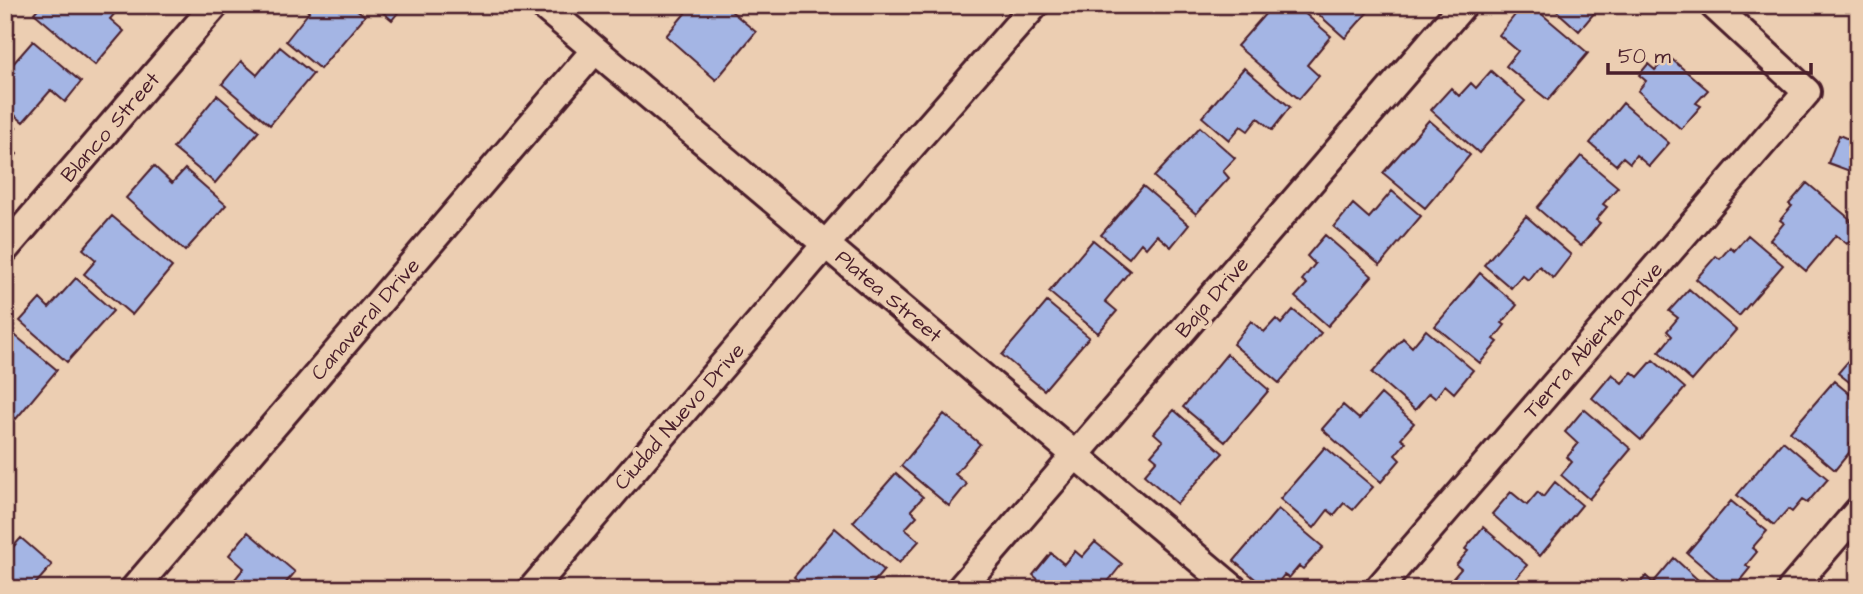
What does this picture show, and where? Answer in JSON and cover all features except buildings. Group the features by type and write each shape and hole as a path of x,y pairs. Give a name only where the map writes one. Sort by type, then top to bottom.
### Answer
{"street":[{"name":"Blanco Street","path":"5,249 215,5"},
{"name":"Platea Street","path":"542,5 1234,589"},
{"name":"Ciudad Nuevo Drive","path":"532,589 826,244 1035,5"},
{"name":"Baja Drive","path":"960,589 1464,5"},
{"name":"Tierra Abierta Drive","path":"1378,589 1807,92 1713,5"},
{"name":"Canaveral Drive","path":"134,589 596,50"},
{"path":"1791,589 1858,511"}]}
